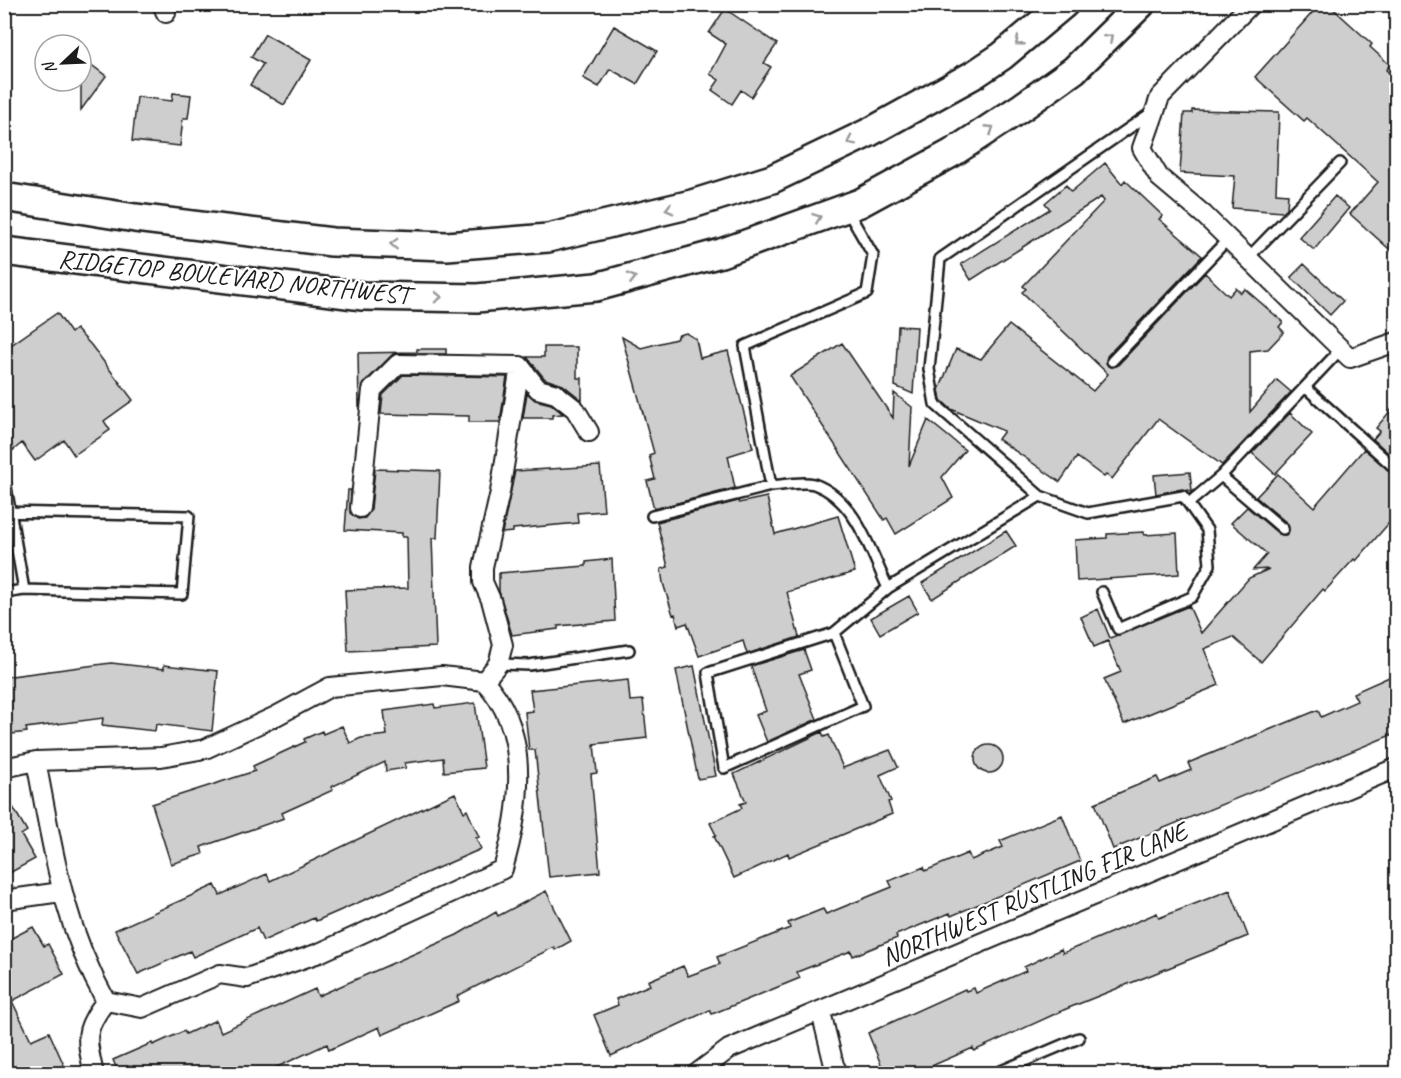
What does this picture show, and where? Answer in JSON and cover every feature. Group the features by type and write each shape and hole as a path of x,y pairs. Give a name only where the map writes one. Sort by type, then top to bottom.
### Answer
{"main road":[{"name":"RIDGETOP BOULEVARD NORTHWEST","path":"4,197 135,218 332,242 447,246 548,238 692,204 772,179 870,132 975,74 1002,56 1064,4"},
{"name":"RIDGETOP BOULEVARD NORTHWEST","path":"4,251 363,296 477,298 596,286 721,253 846,208 952,153 1022,107 1074,70 1141,4"}],"street":[{"path":"1251,4 1160,97 1142,148 1160,177 1248,258 1350,358 1394,347"},
{"path":"360,508 372,390 398,364 520,366 538,388 556,394 575,409 589,432"},
{"path":"484,681 498,664 503,645 491,600 483,582 483,567 500,492 520,366"},
{"path":"4,768 36,761 160,757 205,749 276,716 330,687 442,676 484,681 500,697 516,746 520,789 514,832 503,869 319,953 247,978 220,974 142,1008 106,1001"},
{"path":"36,761 61,892 86,964 106,1001"},
{"name":"NORTHWEST RUSTLING FIR LANE","path":"696,1074 729,1049 1396,768"},
{"path":"4,900 61,892"},
{"path":"94,1074 88,1046 89,1023 106,1001"},
{"path":"821,1012 834,1065 839,1074"}],"lane":[{"path":"1102,592 1118,629 1192,597 1210,566 1208,530 1183,496 1088,513 1040,496 935,404 929,369 940,258 1156,110"},
{"path":"1248,258 1340,163"},
{"path":"771,486 745,346 867,293 873,255 846,208"},
{"path":"1112,361 1228,239"},
{"path":"1189,503 1221,476 1341,349"},
{"path":"1305,387 1396,470"},
{"path":"4,476 8,511 24,590"},
{"path":"1221,476 1283,530"},
{"path":"652,516 771,486 812,483 839,498 859,526 888,588"},
{"path":"834,633 862,706 724,768 708,673 834,633 888,588 1040,496"},
{"path":"4,593 24,590 182,594 189,516 8,511"},
{"path":"498,664 529,665 629,650"},
{"path":"994,1074 1079,1038"}],"building":[{"path":"1320,4 1328,4 1372,44 1370,47 1390,65 1386,70 1396,79 1396,255 1350,214 1378,182 1307,118 1304,121 1255,77"},
{"path":"725,9 777,44 764,63 771,67 751,97 741,90 732,104 712,90 719,80 710,74 726,44 709,33"},
{"path":"614,26 657,51 637,84 610,69 599,87 583,78"},
{"path":"265,34 311,60 284,105 250,85 263,64 251,57"},
{"path":"93,66 106,76 81,110 81,93 93,93"},
{"path":"173,93 191,95 188,118 183,118 180,146 132,141 137,97 172,101"},
{"path":"1192,110 1279,112 1276,193 1288,194 1287,208 1283,212 1232,208 1235,176 1180,173 1184,113 1192,113"},
{"path":"1105,163 1122,184 1125,180 1163,216 1159,219 1202,256 1107,356 1108,366 1117,366 1205,273 1229,296 1236,288 1241,293 1245,289 1283,322 1279,327 1284,332 1268,349 1250,351 1250,412 1277,380 1291,392 1222,465 1158,419 1112,479 1106,475 1104,477 1077,457 1060,482 998,439 1004,431 951,409 941,400 939,390 956,349 981,359 1009,325 1093,391 1108,374 1022,292 1026,289 1023,286 1104,201 1101,197 971,280 961,264 1050,209 1045,203 1066,185 1071,192"},
{"path":"1335,196 1349,208 1314,250 1299,237"},
{"path":"1304,264 1343,301 1330,315 1291,277"},
{"path":"57,313 71,333 76,329 91,345 133,400 104,421 110,430 74,455 64,440 35,461 22,443 11,452 4,443 4,350"},
{"path":"898,326 917,327 913,394 895,386"},
{"path":"686,333 696,339 700,358 728,351 753,448 728,456 735,488 654,509 647,481 655,479 649,455 654,453 622,337 641,348 676,339 679,335"},
{"path":"842,343 893,418 894,393 912,407 909,466 928,420 965,450 942,477 953,498 896,534 887,518 884,520 790,376"},
{"path":"544,347 577,347 577,378 582,378 582,400 563,385 545,379 527,357 544,357"},
{"path":"417,349 446,349 446,354 393,354 364,383 359,407 358,353 417,352"},
{"path":"403,375 507,377 500,422 469,422 469,416 381,414 383,395"},
{"path":"527,393 535,400 551,404 563,414 552,415 552,418 523,418"},
{"path":"1396,404 1396,460 1373,439 1380,431 1376,428"},
{"path":"1290,413 1312,434 1275,474 1252,453"},
{"path":"1364,449 1396,476 1396,515 1356,561 1354,559 1325,591 1323,589 1261,662 1233,637 1204,649 1219,685 1124,724 1104,679 1121,672 1108,641 1094,647 1081,617 1098,609 1110,638 1189,606 1201,633 1249,578 1269,569 1253,570 1267,554 1231,523 1247,507 1279,534 1286,535 1289,531 1288,524 1256,497 1278,474 1314,507"},
{"path":"600,466 604,511 577,513 578,523 513,529 513,532 502,533 515,471"},
{"path":"375,469 440,471 437,538 432,538 436,647 348,651 345,590 408,588 407,537 402,537 402,533 345,530 348,490 351,490 350,513 358,519 365,518 371,509"},
{"path":"1190,472 1192,491 1182,489 1156,494 1154,475"},
{"path":"767,497 775,534 838,516 855,572 787,592 799,637 747,654 743,641 699,656 687,623 678,626 675,614 673,615 663,583 661,569 668,567 657,522 738,501 739,503"},
{"path":"1006,531 1016,546 932,599 922,583"},
{"path":"1144,532 1144,535 1177,533 1179,574 1077,581 1075,540 1107,538 1107,534"},
{"path":"612,559 615,621 558,626 558,629 512,635 499,591 499,573 586,566 586,562"},
{"path":"909,596 918,612 880,634 871,618"},
{"path":"804,650 811,670 799,674 817,719 767,742 756,715 766,711 751,666"},
{"path":"111,663 164,669 164,665 218,671 212,731 156,724 155,731 102,725 103,718 26,728 27,732 4,735 4,677"},
{"path":"694,666 716,776 698,779 676,670"},
{"path":"1396,674 1396,733 1113,849 1095,803 1157,777 1160,783 1191,770 1188,763 1318,710 1321,717 1357,701 1353,693"},
{"path":"628,680 630,701 643,700 647,738 594,744 597,773 591,774 600,872 549,877 535,750 529,750 525,712 533,711 530,690"},
{"path":"475,703 484,768 444,772 443,758 405,763 406,768 386,771 385,762 331,787 333,790 282,813 284,818 201,847 203,854 171,864 152,804 255,771 253,766 305,742 304,739 322,731 323,734 342,726 350,743 361,738 387,735 384,711 434,704 435,708"},
{"path":"822,732 824,737 829,735 843,768 890,750 898,767 880,775 891,801 888,802 892,814 789,857 788,853 734,878 710,823 742,808 740,804 746,802 734,774"},
{"path":"989,745 999,749 1003,759 999,769 989,773 979,769 975,759 979,749"},
{"path":"4,792 27,831 21,835 35,859 4,876"},
{"path":"455,793 464,812 467,810 479,837 476,838 481,849 316,921 314,918 263,941 257,928 193,957 190,951 138,974 115,930 215,885 220,895 267,874 270,881"},
{"path":"1062,815 1080,861 951,916 950,913 896,935 897,938 853,956 851,951 797,972 800,978 712,1014 710,1010 611,1056 594,1015 618,1005 616,999 650,985 648,981 683,966 688,976 720,964 717,957 790,928 788,923 823,909 826,914 892,887 889,881 924,867 925,871 968,853 971,860 1003,847 1000,841"},
{"path":"1230,890 1248,936 1066,1009 974,1051 973,1048 913,1074 885,1074 868,1033 965,989 966,991 974,988 976,993 1026,971 1024,967 1061,949 1063,953 1157,913 1159,918"},
{"path":"546,891 571,941 555,950 554,947 457,996 459,1001 382,1035 379,1027 329,1050 327,1044 262,1074 119,1074 113,1060 184,1031 186,1034 216,1020 221,1032 315,989 318,996 457,935 496,912 498,916"},
{"path":"33,927 44,946 48,944 64,974 12,1001 31,1040 49,1032 68,1074 11,1074 4,1059 4,942"}]}
